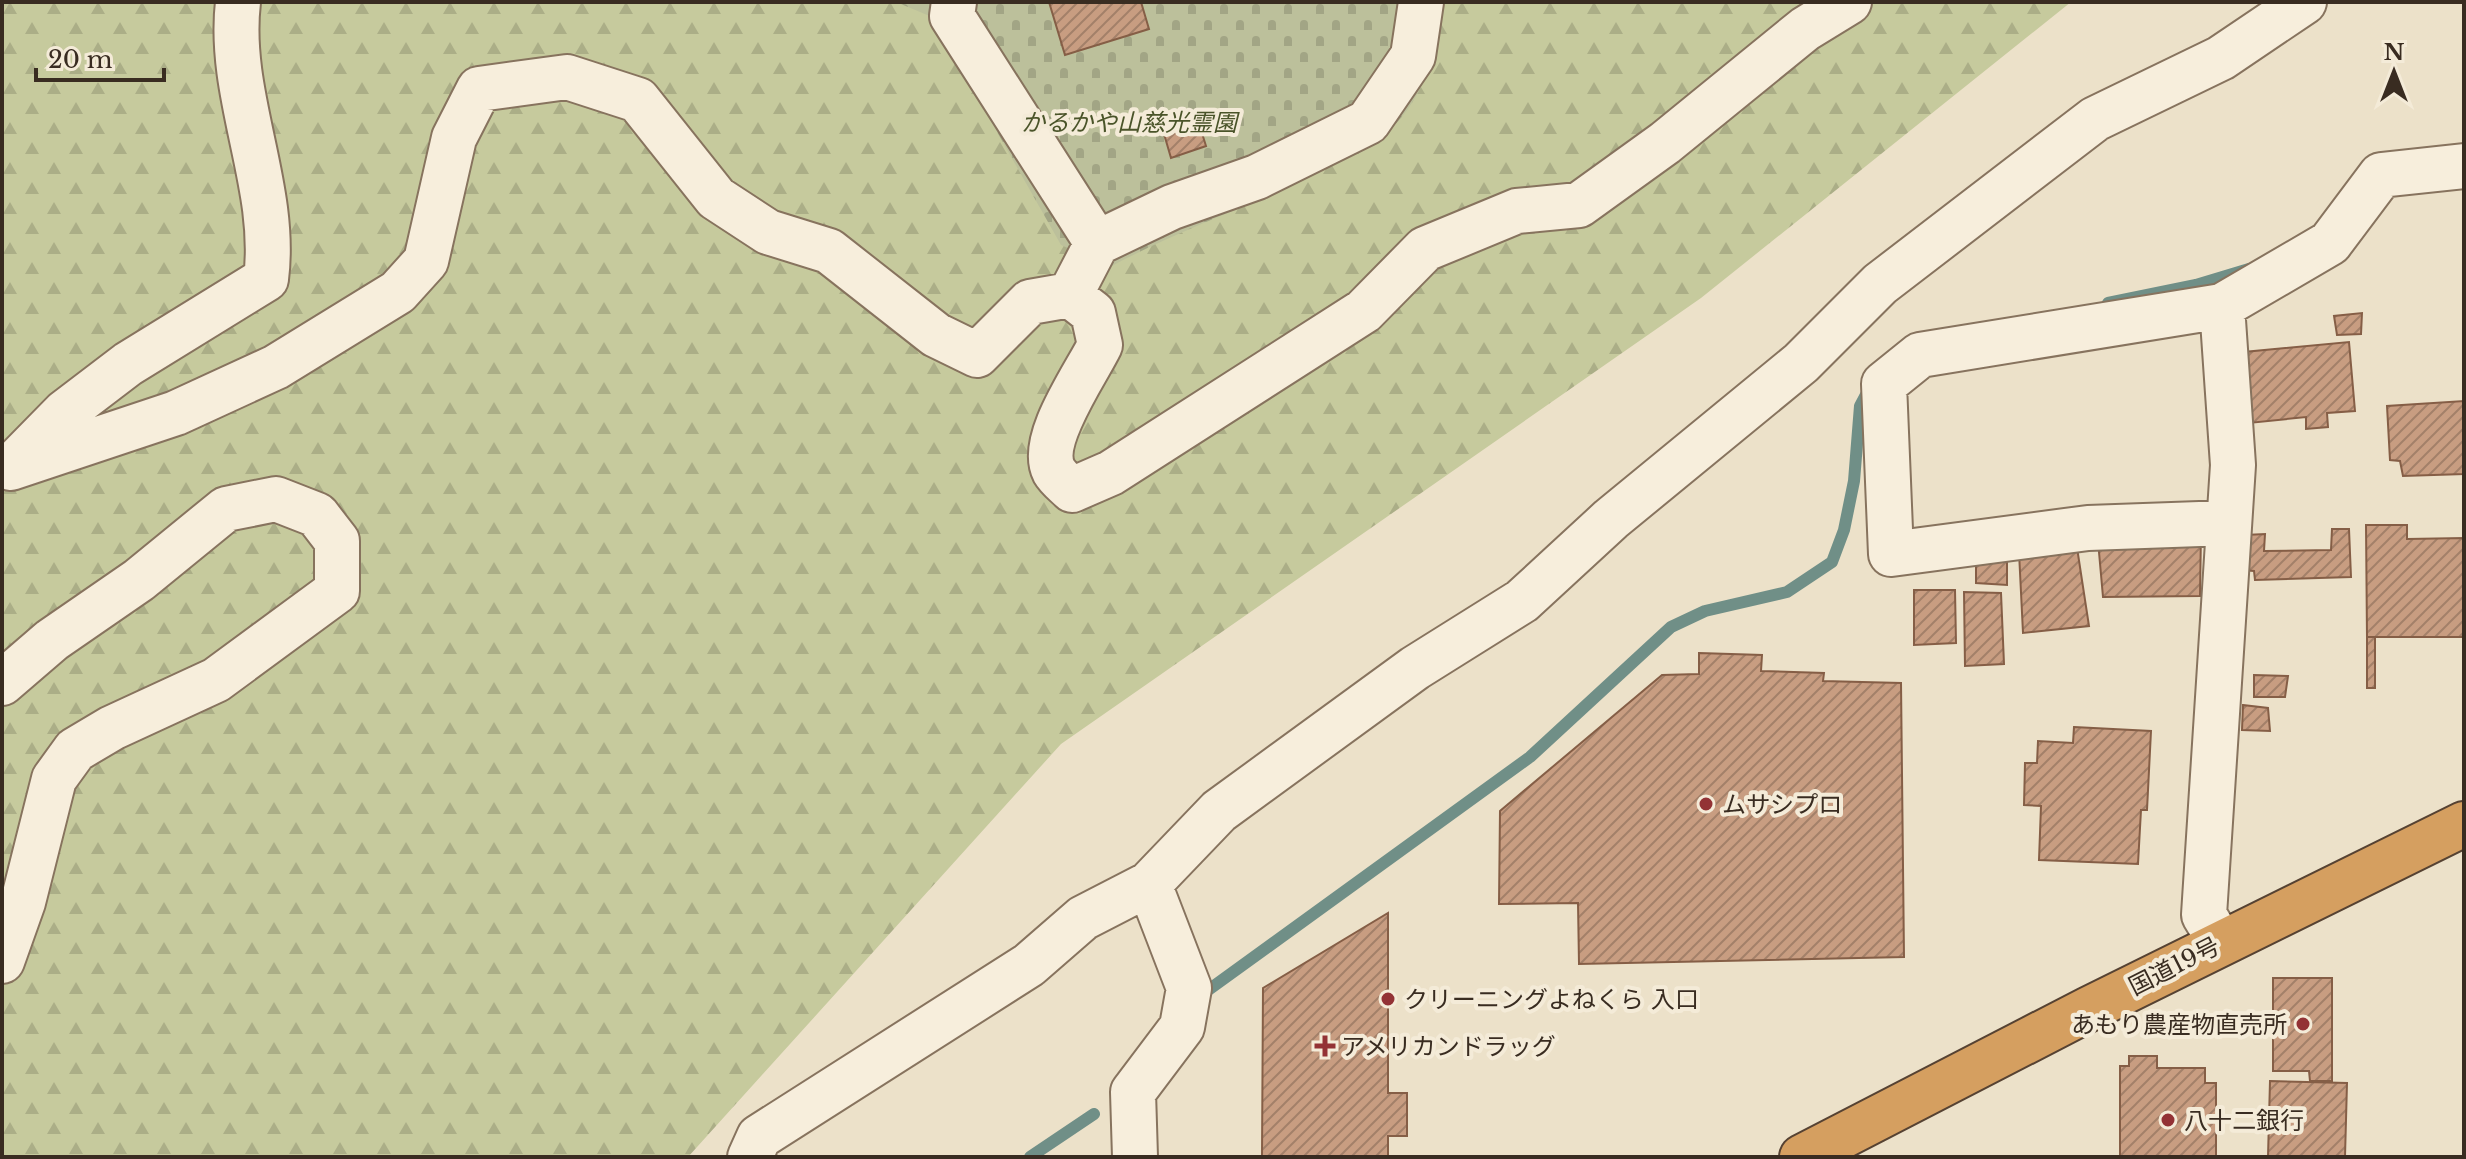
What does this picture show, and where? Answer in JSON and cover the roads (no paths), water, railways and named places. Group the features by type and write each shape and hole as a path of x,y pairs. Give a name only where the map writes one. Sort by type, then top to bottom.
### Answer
{"highway":[{"name":"国道19号","path":"1802,1157 2221,943 2464,824"}],"street":[{"path":"6,472 65,412 128,364 266,279 270,248 266,217 237,77 238,2"},
{"path":"954,2 952,16 1097,243"},
{"path":"1070,295 1097,243 1172,207 1257,177 1368,122 1413,56 1421,2"},
{"path":"6,472 190,406 276,367 398,292 426,261 454,138 479,89 567,77 638,100 716,198 768,232 829,251 936,335 977,355 1030,302 1070,295 1093,313 1100,345 1064,411 1050,447 1054,471 1072,490 1111,473 1364,311 1425,249 1517,211 1579,205 1665,143 1805,29 1849,2"},
{"path":"750,1157 759,1137 1029,965 1083,918 1149,884 1219,811 1415,668 1522,601 1611,519 1801,363 1880,284 2095,119 2221,58 2304,2"},
{"path":"2228,523 2088,528 1891,554 1884,384 1920,355 2222,306 2330,243 2381,175 2464,166"},
{"path":"2221,943 2204,915 2233,465 2222,306"},
{"path":"2,683 52,640 139,580 226,509 276,499 317,515 337,541 337,591 287,631 216,680 112,728 75,750 54,779 23,902 2,961"},
{"path":"1135,1157 1133,1092 1182,1027 1189,988 1149,884"}],"waterway":[{"path":"2108,303 2196,285 2249,269"},
{"path":"1200,996 1530,757 1671,627 1705,611 1787,592 1832,562 1844,530 1854,481 1860,406 1869,389"},
{"path":"1030,1157 1094,1114"}],"place":[{"name":"ムサシプロ","path":"1706,804"},
{"name":"クリーニングよねくら 入口","path":"1388,999"},
{"name":"あもり農産物直売所","path":"2303,1024"},
{"name":"アメリカンドラッグ","path":"1325,1046"},
{"name":"八十二銀行","path":"2168,1120"}],"park label":[{"name":"かるかや山慈光霊園","path":"1129,122"}]}
